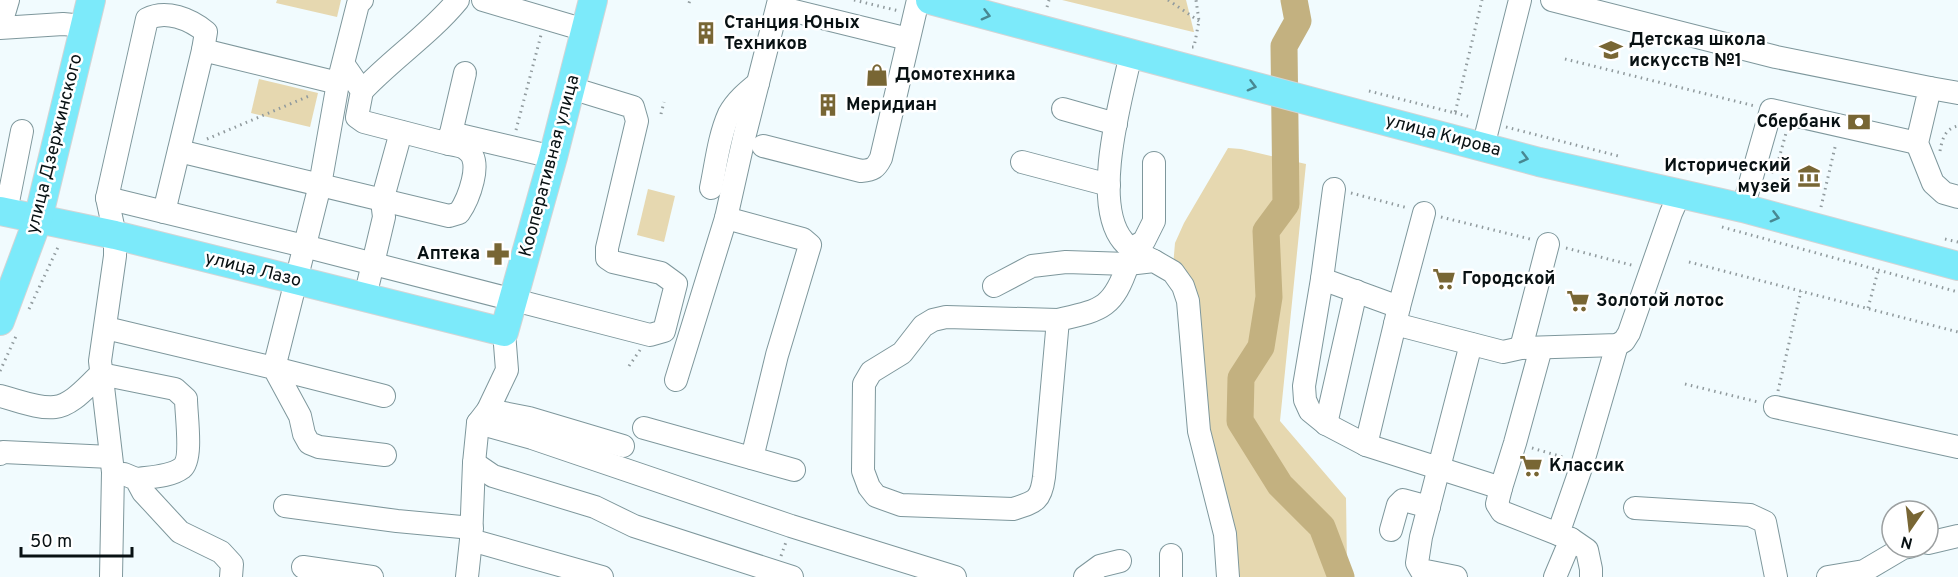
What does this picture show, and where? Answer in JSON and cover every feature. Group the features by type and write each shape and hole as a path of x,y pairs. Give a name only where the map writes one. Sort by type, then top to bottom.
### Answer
{"main road":[{"name":"Кооперативная улица","path":"504,332 553,157 593,0"},
{"name":"улица Кирова","path":"930,0 1131,54 1195,59 1346,111 1551,164 1743,208 1958,266"},
{"name":"улица Дзержинского","path":"15,322 88,13"},
{"name":"улица Лазо","path":"3,212 115,235 504,332"}],"street":[{"path":"8,0 0,28 63,24 88,13"},
{"path":"362,0 358,4 341,74 320,185 274,368 300,416 304,434 309,443 319,447 385,455"},
{"path":"458,0 442,18 383,69 362,92 357,117 364,122 400,132 512,146 553,157"},
{"path":"483,0 585,30"},
{"path":"763,146 861,171 874,169 881,158 918,0"},
{"path":"1483,147 1520,0"},
{"path":"1552,0 1776,57 1958,93"},
{"path":"676,380 726,218 778,4 908,39"},
{"path":"111,577 112,465 100,361 115,256 115,235 107,198 147,19 157,13 188,10 197,24 206,32 164,212"},
{"path":"203,50 341,74 362,92"},
{"path":"1129,256 1116,231 1109,185 1110,149 1131,54"},
{"path":"450,139 465,73"},
{"path":"711,188 729,114 739,100 759,82"},
{"path":"107,198 650,335 664,331 676,284 661,273 613,262 607,258 607,248 637,121 633,107 571,88"},
{"path":"1930,88 1917,143 1933,183 1944,193 1958,197"},
{"path":"1063,109 1116,124"},
{"path":"1743,208 1771,110 1917,143"},
{"path":"3,212 22,130"},
{"path":"365,297 384,217 382,201 400,132"},
{"path":"179,151 449,216 459,213 466,203 475,169 474,157 467,149 450,139"},
{"path":"1022,162 1109,185"},
{"path":"1058,320 1044,477 1039,499 1013,509 901,505 876,496 869,487 863,471 864,384 871,372 902,353 923,326 933,320 946,317 1058,320 1091,312 1104,306 1114,296 1129,256 1144,241 1154,221 1154,163"},
{"path":"1334,189 1305,386 1305,400 1310,411 1326,424 1366,444 1501,488"},
{"path":"1322,279 1356,291 1397,316 1471,344 1503,352 1531,348 1617,345 1624,342 1629,333 1680,193"},
{"path":"1366,444 1424,213"},
{"path":"726,218 803,239 810,245 777,355 752,458"},
{"path":"1548,244 1515,443 1497,504 1502,512 1565,537 1587,550 1591,577"},
{"path":"994,286 1032,266 1129,256 1154,261 1173,272 1183,286 1188,301 1199,431 1225,534 1227,577"},
{"path":"1326,424 1356,291"},
{"path":"106,328 384,396"},
{"path":"470,576 474,463 483,416 507,370 504,332"},
{"path":"1456,577 1421,570 1417,562 1421,537 1471,344"},
{"path":"1555,577 1582,462 1617,345"},
{"path":"0,396 57,407 73,399 101,374"},
{"path":"0,454 3,452 112,465 136,479 172,473 183,467 188,458 186,399 175,389 101,374"},
{"path":"1775,407 1958,447"},
{"path":"483,416 529,418 623,446"},
{"path":"483,416 532,438 792,526 955,577"},
{"path":"644,428 794,470"},
{"path":"474,463 493,476 595,507 634,526 784,574"},
{"path":"136,479 144,492 180,532 221,552 232,564 231,577"},
{"path":"1391,530 1398,505 1403,500 1430,507"},
{"path":"285,506 397,521 471,534 602,577"},
{"path":"1635,507 1750,515 1765,522 1776,577"},
{"path":"1940,540 1958,536"},
{"path":"1828,577 1864,571 1884,559"},
{"path":"1085,577 1100,566 1120,561"},
{"path":"303,567 372,577"}],"path":[{"path":"1047,8 1049,0"},
{"path":"1168,0 1200,21"},
{"path":"1195,59 1200,21 1196,0"},
{"path":"1369,91 1455,113 1482,0"},
{"path":"512,146 545,19"},
{"path":"1565,59 1771,110"},
{"path":"179,151 341,74"},
{"path":"661,114 664,102"},
{"path":"1755,168 1775,173 1787,132"},
{"path":"1820,209 1838,135"},
{"path":"1334,189 1652,271"},
{"path":"0,371 15,322 60,243"},
{"path":"1689,262 1958,332"},
{"path":"1868,308 1878,271"},
{"path":"1685,384 1775,407 1801,291"},
{"path":"1515,443 1582,462"},
{"path":"784,574 792,526"}],"shaded area":[{"path":"277,0 341,0 337,17 276,3"},
{"path":"1062,0 1186,0 1194,32 1193,32"},
{"path":"259,79 318,93 310,127 251,113"},
{"path":"1228,148 1306,164 1280,421 1346,498 1347,566 1351,577 1233,577 1173,267 1175,243 1184,223"},
{"path":"648,189 675,196 664,242 637,235"}],"waterway":[{"path":"1294,0 1298,21 1284,46 1286,204 1266,231 1269,297 1261,347 1241,378 1240,421 1280,485 1322,527 1341,577"}],"place":[{"name":"Станция Юных Техников","path":"706,33"},
{"name":"Детская школа искусств №1","path":"1611,50"},
{"name":"Домотехника","path":"877,75"},
{"name":"Меридиан","path":"828,105"},
{"name":"Сбербанк","path":"1859,122"},
{"name":"Исторический музей","path":"1809,176"},
{"name":"Аптека","path":"498,254"},
{"name":"Городской","path":"1444,279"},
{"name":"Золотой лотос","path":"1578,301"},
{"name":"Классик","path":"1531,466"}]}
